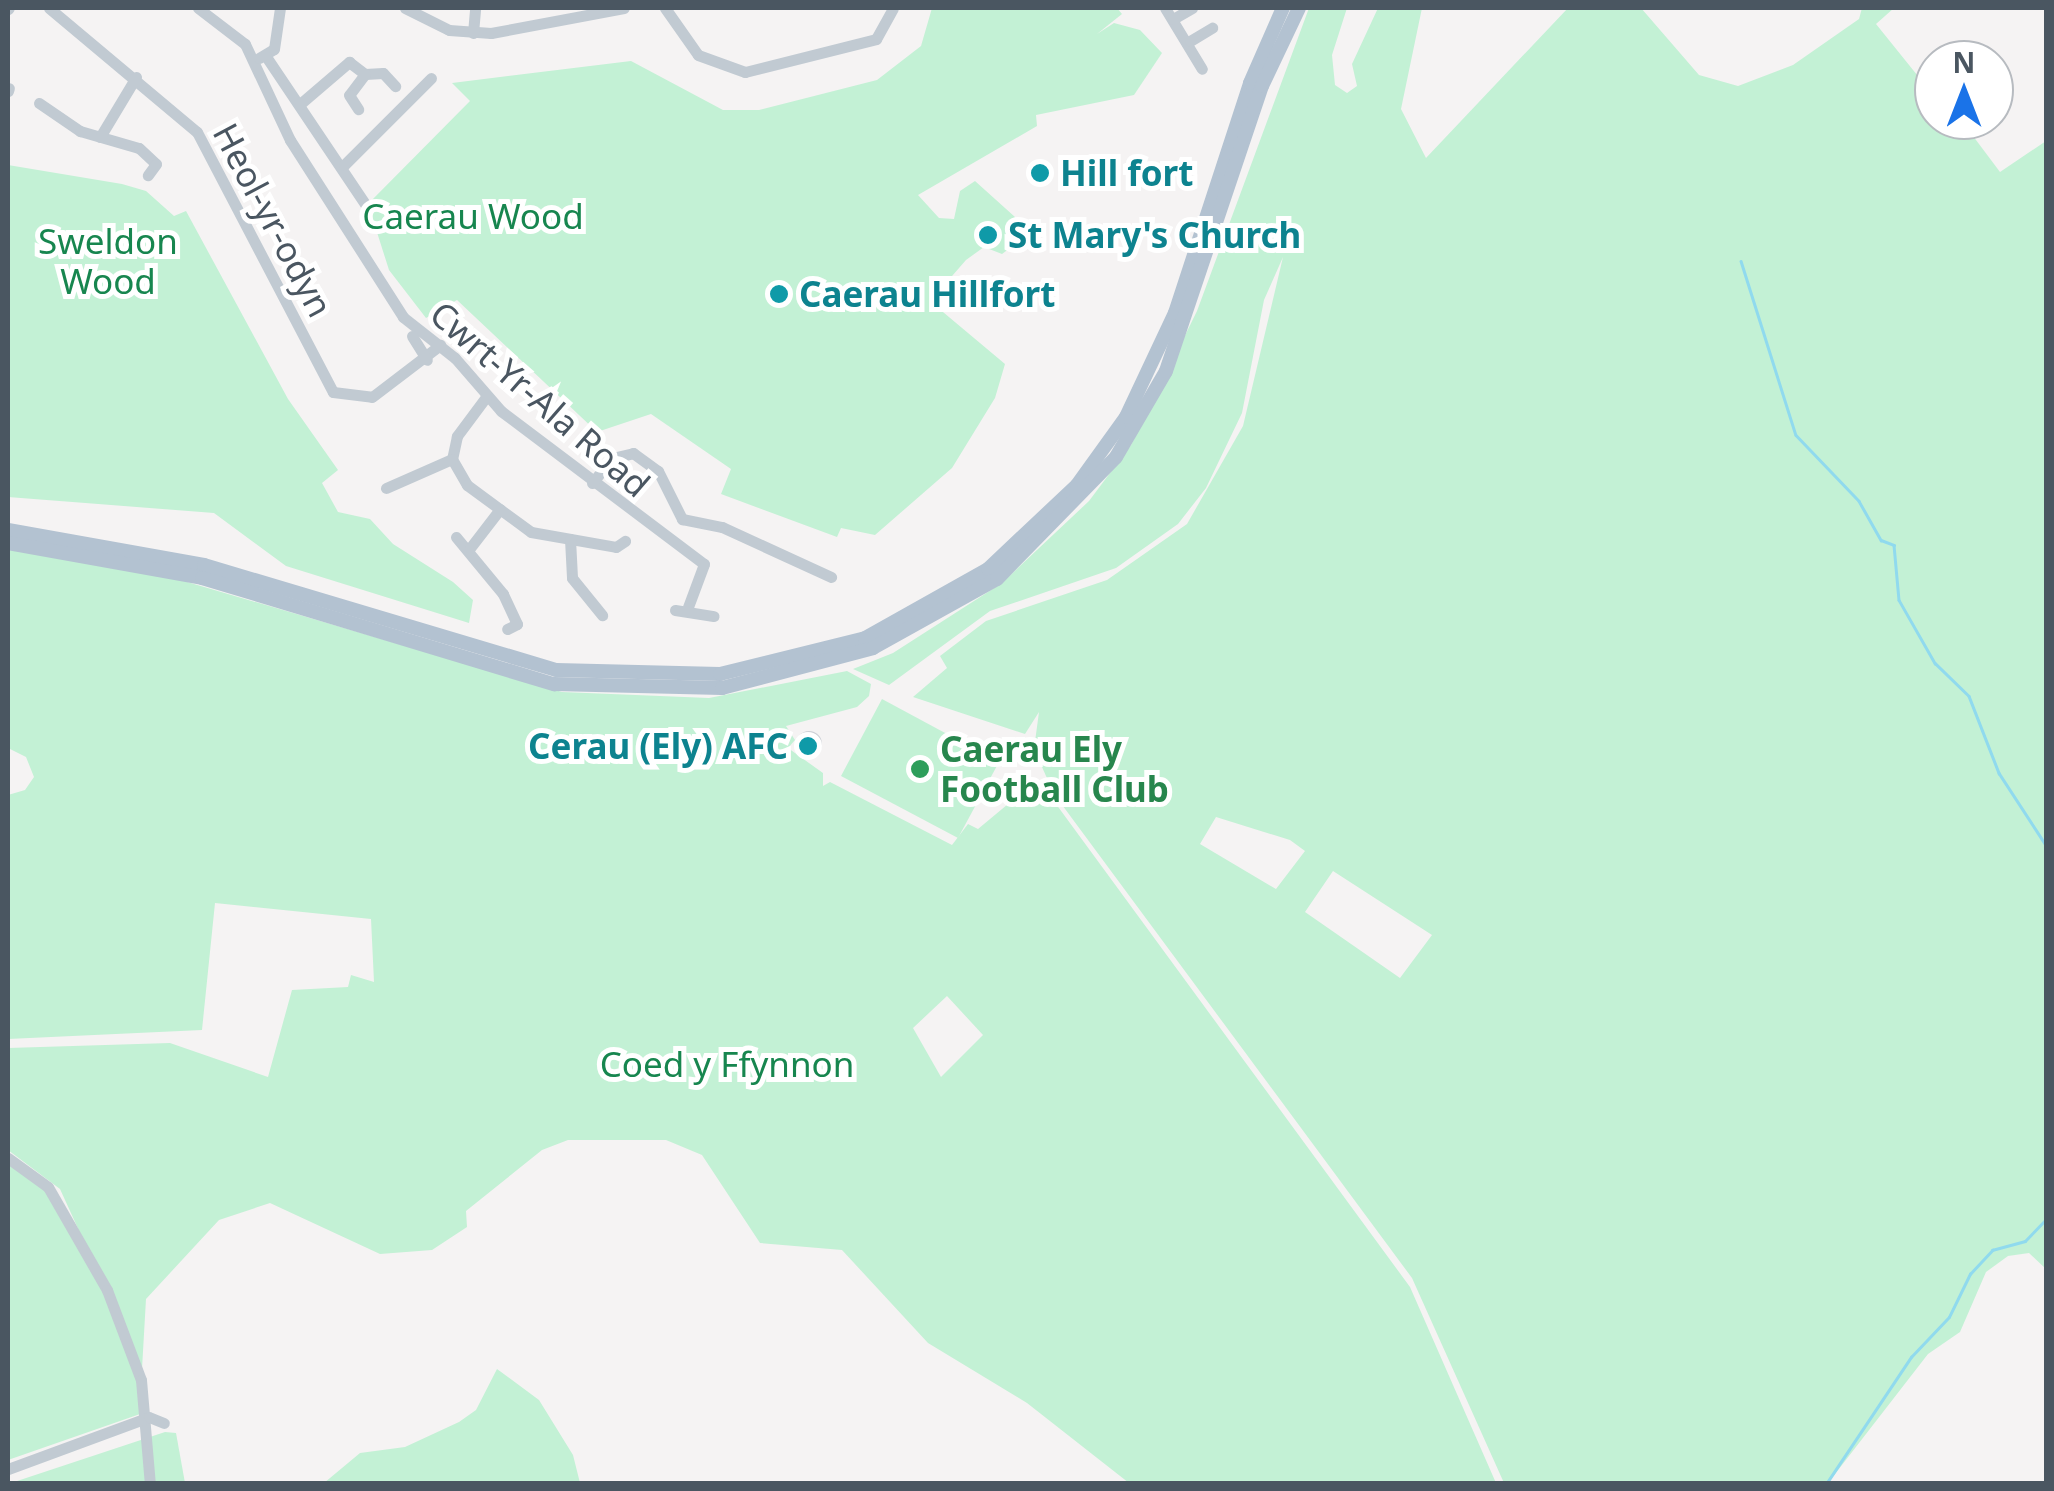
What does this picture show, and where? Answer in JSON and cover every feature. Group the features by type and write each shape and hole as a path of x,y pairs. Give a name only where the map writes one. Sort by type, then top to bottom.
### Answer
{"main road":[{"path":"869,643 988,569 1077,485 1126,416 1175,313 1250,83 1283,8"},
{"path":"8,543 202,578 554,684 722,688 869,643 997,578 1060,521 1123,445 1166,370 1262,86 1299,8"},
{"path":"8,530 204,565 556,670 720,674 800,666"}],"street":[{"name":"Heol-yr-odyn","path":"50,8 197,132 333,392 352,400 372,397 440,346"},
{"name":"Cwrt-Yr-Ala Road","path":"198,8 260,57 344,165 365,204"},
{"path":"260,57 274,49 280,8"},
{"path":"406,8 473,32 624,8"},
{"path":"473,32 476,8"},
{"path":"665,8 698,55 745,72 876,39 893,8"},
{"path":"1165,8 1190,41 1202,68"},
{"path":"1173,19 1192,8"},
{"path":"1190,41 1212,28"},
{"name":"Cwrt-Yr-Ala Road","path":"260,57 290,140 393,304 440,346 486,397 592,484 704,564 682,608 714,616"},
{"path":"300,104 342,63 364,74 383,73 395,86"},
{"path":"358,108 349,95 364,74"},
{"path":"100,137 136,77"},
{"path":"344,165 422,92 431,78"},
{"path":"39,102 100,137 139,148 156,164 148,175"},
{"name":"Cwrt-Yr-Ala Road","path":"412,336 426,360"},
{"path":"486,397 457,436 452,459 467,485 531,532 616,548 625,541"},
{"path":"592,484 612,458 633,453 658,471 682,519 722,527 804,572 831,577"},
{"path":"395,487 452,459"},
{"path":"470,548 500,509"},
{"path":"456,538 470,548 504,594 517,624 507,629"},
{"path":"570,539 572,578 602,615"},
{"path":"8,1158 48,1187 80,1233 149,1416 150,1484"},
{"path":"8,1469 149,1416 164,1422"}],"green space":[{"name":"Caerau Wood","path":"932,8 1117,8 1122,14 1097,34 1114,23 1140,30 1162,53 1134,95 1036,115 1037,126 918,195 939,218 954,219 960,191 975,181 1015,217 1014,245 1002,254 984,247 966,260 939,291 937,307 1005,364 995,398 952,468 875,535 841,528 837,537 721,494 731,469 651,414 597,432 457,300 426,318 389,270 368,204 470,101 452,83 631,61 723,110 759,110 877,80 921,46"},
{"path":"1309,8 1347,8 1332,55 1335,85 1347,93 1357,86 1352,64 1378,8 1422,8 1401,109 1426,158 1568,8 1641,8 1699,75 1738,86 1793,65 1859,19 1862,8 1894,8 1876,24 1914,71 1914,140 1976,140 2000,172 2046,141 2046,1269 2029,1253 2008,1256 1986,1272 1960,1332 1928,1354 1828,1483 1504,1483 1412,1278 1054,794 1034,749 1039,712 1025,734 913,697 947,668 940,656 986,621 1107,580 1187,524 1243,426 1283,257 1264,300 1242,413 1206,488 1178,524 1116,568 990,611 889,685 853,669 893,653 1002,583 1089,501 1131,445 1197,311","holes":["1216,817 1290,840 1305,851 1276,889 1200,844","1333,871 1432,935 1400,978 1305,912"]},
{"name":"Sweldon Wood","path":"8,165 122,184 146,191 174,216 186,211 288,399 338,470 322,483 338,512 370,519 393,544 453,582 473,600 469,623 286,566 214,513 8,497"},
{"name":"Coed y Ffynnon","path":"8,549 160,574 562,692 709,698 847,671 871,684 869,696 857,707 786,726 795,740 788,748 823,773 823,786 830,782 952,845 968,824 978,829 1025,790 1036,798 1045,789 1410,1287 1496,1483 1129,1483 1027,1403 928,1343 842,1250 760,1243 702,1155 666,1140 568,1140 542,1150 466,1211 467,1227 432,1250 380,1254 270,1203 219,1220 146,1299 142,1369 60,1189 8,1150 8,1048 170,1043 268,1077 292,990 348,987 351,975 374,982 371,919 215,903 202,1030 8,1039 8,795 25,790 34,777 26,757 8,748","holes":["947,996 983,1035 941,1077 913,1028"]},
{"name":"Caerau Ely Football Club","path":"882,699 999,762 958,838 841,776"},
{"path":"8,1154 69,1215 135,1366 143,1413 8,1460"},
{"path":"497,1369 539,1400 573,1455 580,1483 324,1483 360,1453 405,1447 459,1422 476,1410"},
{"path":"165,1432 176,1433 185,1483 8,1484"}],"building":[{"name":"Cerau (Ely) AFC","path":"809,731 818,735 822,744 818,753 809,757 800,753 796,744 800,735"}],"waterway":[{"path":"1741,261 1796,435 1859,501 1881,540 1894,545 1899,600 1935,663 1969,696 1999,773 2046,845"},
{"path":"1826,1484 1911,1357 1949,1317 1970,1274 1992,1250 2025,1241 2046,1219"}],"place":[{"name":"Hill fort","path":"1040,173"},
{"name":"St Mary's Church","path":"988,235"},
{"name":"Caerau Hillfort","path":"779,294"},
{"name":"Cerau (Ely) AFC","path":"808,746"},
{"name":"Caerau Ely Football Club","path":"920,769"}]}
